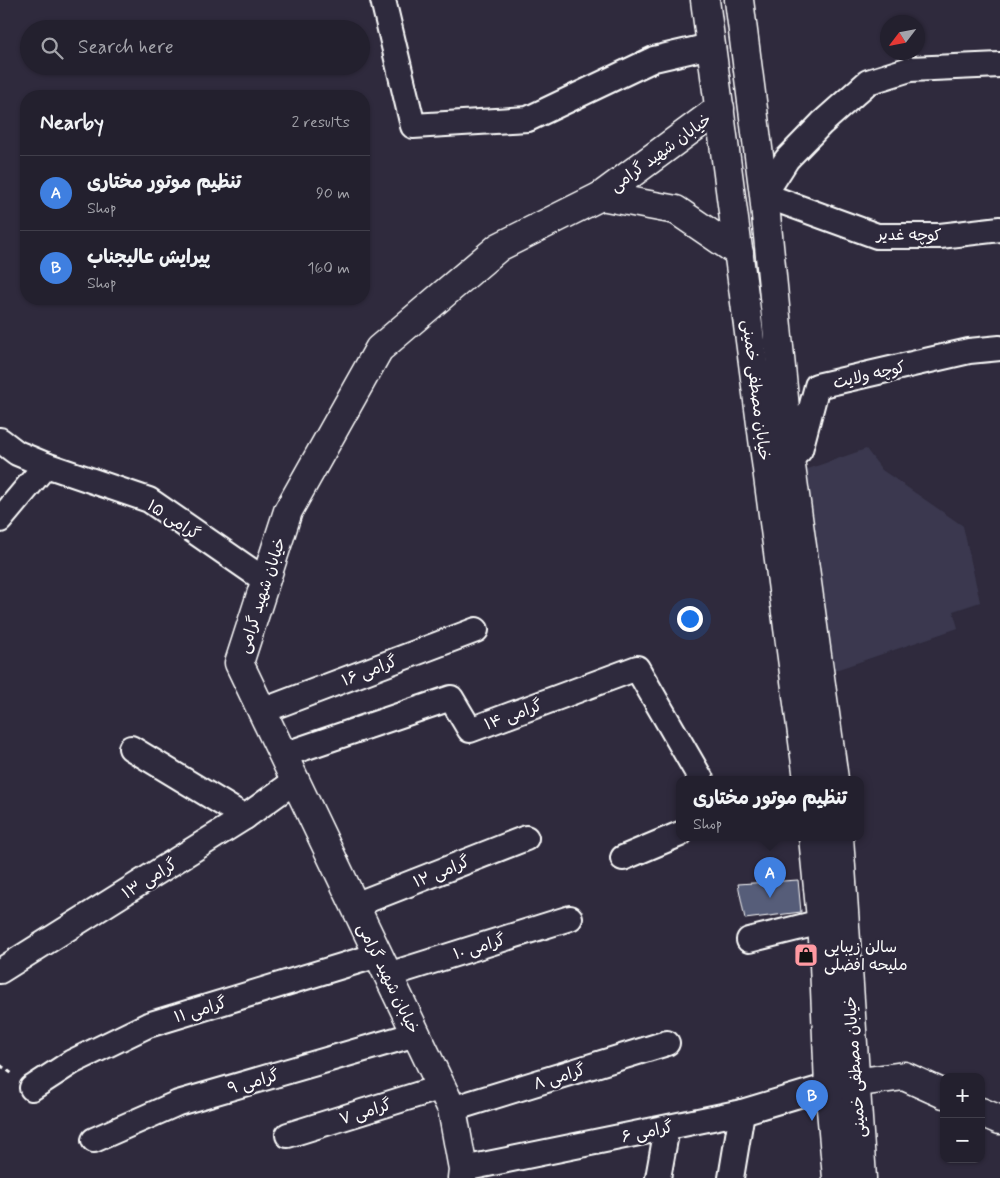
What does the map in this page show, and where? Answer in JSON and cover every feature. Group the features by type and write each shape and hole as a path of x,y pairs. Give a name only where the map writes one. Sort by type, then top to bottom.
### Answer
{"main road":[{"name":"خیابان مصطفی خمینی","path":"705,0 807,776"},
{"name":"خیابان مصطفی خمینی","path":"739,0 764,195 790,459 834,776"},
{"name":"خیابان شهید گرامی","path":"463,1173 447,1098 239,663 288,511 379,349 499,247 601,196 720,108"},
{"name":"خیابان شهید گرامی","path":"601,196 676,210 739,253"},
{"name":"خیابان مصطفی خمینی","path":"813,841 821,922 842,1084 862,1178"},
{"name":"خیابان مصطفی خمینی","path":"837,1178 842,1084 839,841"},
{"path":"842,1084 904,1076 940,1092"},
{"path":"985,1114 1000,1120"}],"street":[{"path":"383,0 413,126 528,119 654,59 710,46"},
{"path":"764,195 787,159 822,122 868,82 910,69 1000,65"},
{"name":"کوچه غدیر","path":"764,195 877,236 940,236 1000,229"},
{"name":"کوچه ولایت","path":"790,459 800,450 817,386 969,351 1000,348"},
{"name":"گرامی ۱۵","path":"0,440 18,453 46,465 149,500 266,580"},
{"path":"0,520 46,465"},
{"name":"گرامی ۱۶","path":"262,711 476,630"},
{"name":"گرامی ۱۴","path":"282,754 451,698 470,730 637,668 699,776"},
{"path":"131,748 244,817"},
{"name":"گرامی ۱۳","path":"0,971 244,817 295,781"},
{"path":"623,858 676,836"},
{"name":"گرامی ۱۲","path":"355,905 526,838"},
{"name":"گرامی ۱۰","path":"383,965 570,918"},
{"path":"749,940 821,922"},
{"name":"گرامی ۱۱","path":"32,1088 72,1062 148,1025 383,965"},
{"name":"گرامی ۹","path":"94,1140 178,1103 416,1034"},
{"name":"گرامی ۸","path":"447,1098 667,1043"},
{"name":"گرامی ۶","path":"463,1173 742,1112 842,1084"},
{"name":"گرامی ۷","path":"288,1134 447,1098"},
{"path":"731,1178 742,1112"},
{"path":"658,1178 666,1128"}],"shaded area":[{"path":"866,449 882,470 963,526 980,602 953,611 958,628 818,676 782,478"}],"building":[{"path":"798,880 801,912 745,919 738,884"}],"place":[{"name":"تنظیم موتور مختاری","path":"770,898"},
{"name":"سالن زیبایی ملیحه افضلی","path":"806,955"},
{"name":"پیرایش عالیجناب","path":"812,1121"}]}
